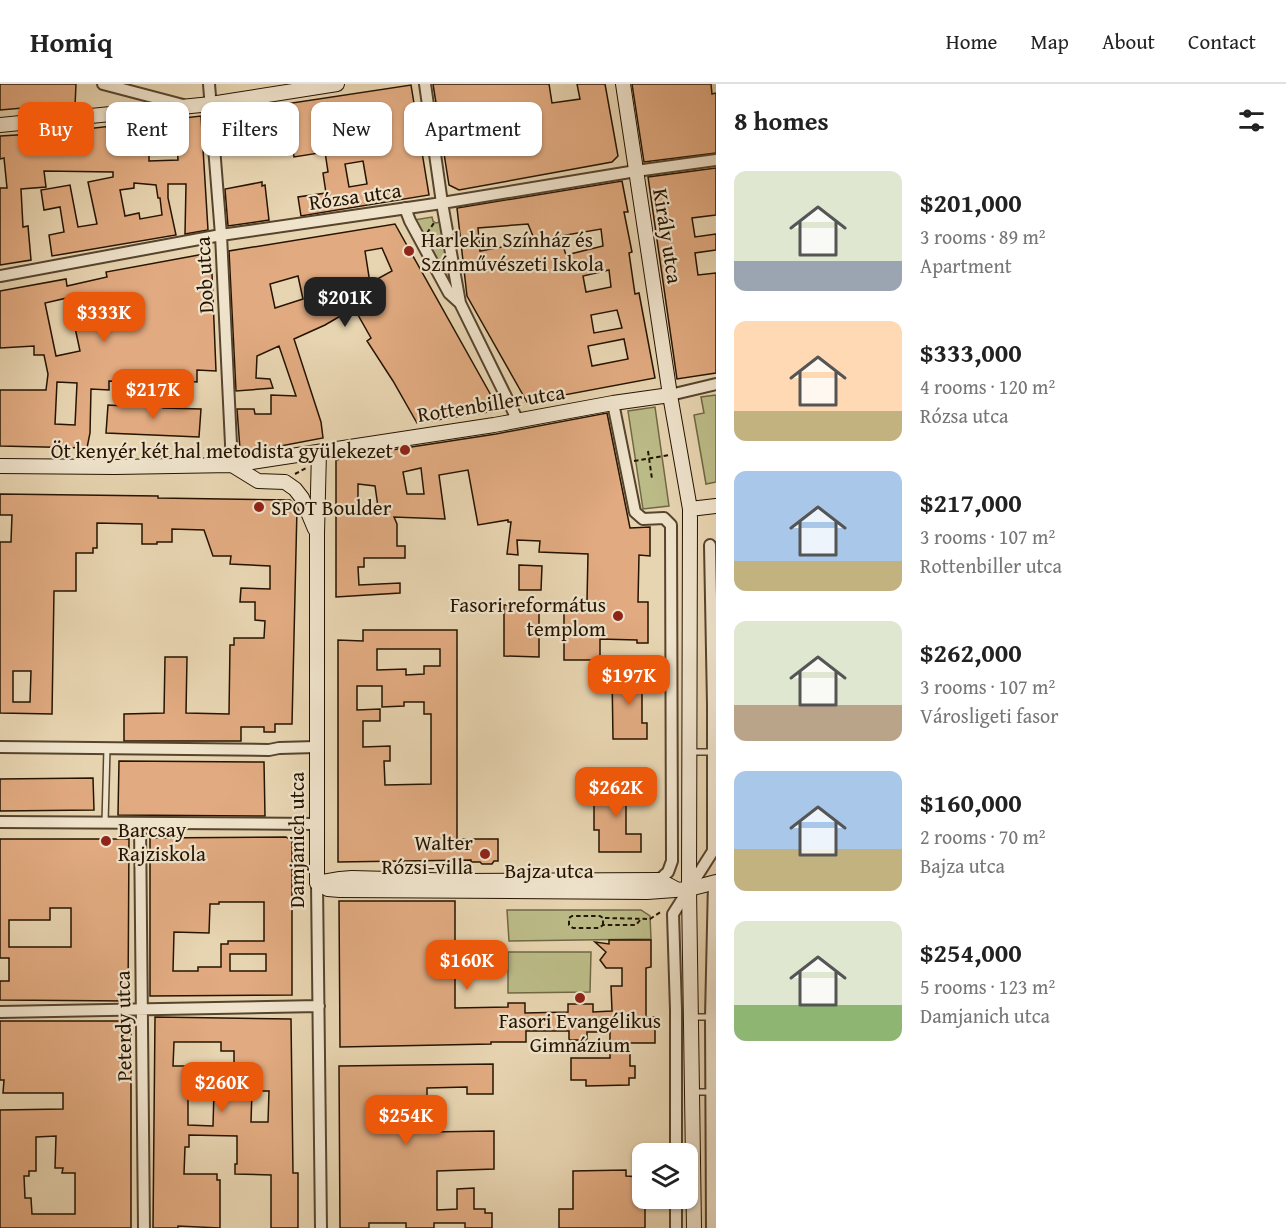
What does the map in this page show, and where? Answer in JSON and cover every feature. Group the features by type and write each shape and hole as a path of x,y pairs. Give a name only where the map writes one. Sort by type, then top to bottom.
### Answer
{"street":[{"path":"103,84 173,102"},
{"name":"Dob utca","path":"209,84 211,102"},
{"path":"224,102 337,84"},
{"path":"425,84 442,203 460,303 518,421"},
{"name":"Király utca","path":"623,84 670,395 690,509 691,587 681,650 690,752 683,889 691,1017 684,1046 692,1092 694,1228"},
{"path":"189,106 201,105"},
{"path":"0,125 106,114"},
{"name":"Dob utca","path":"215,156 232,465"},
{"name":"Rózsa utca","path":"0,276 221,235 716,160"},
{"path":"405,208 449,293 460,303"},
{"path":"670,395 716,384"},
{"name":"Rottenbiller utca","path":"232,465 670,395"},
{"path":"614,403 635,512 643,519 664,518 671,525 681,650 672,861 668,872 659,880"},
{"name":"Damjanich utca","path":"319,452 316,747 321,1228"},
{"path":"0,466 232,465 258,481 285,482 295,489 302,498 317,533"},
{"path":"690,509 716,506"},
{"path":"677,1143 684,1046 673,914 683,889 713,851 715,783 710,545"},
{"path":"691,587 711,586"},
{"path":"0,747 269,750 316,747"},
{"path":"0,822 317,824"},
{"name":"Peterdy utca","path":"140,823 144,1228"},
{"name":"Bajza utca","path":"318,883 352,878 464,886 557,886 659,880 683,889"},
{"path":"712,1228 711,1017 715,882"},
{"name":"Bajza utca","path":"557,886 646,892 683,889 715,882"},
{"path":"0,1012 319,1006"},
{"path":"676,1209 676,1228"}],"lane":[{"path":"105,823 111,748"},
{"path":"690,752 713,752"},
{"path":"691,1017 711,1017"},
{"path":"692,1092 712,1092"}],"path":[{"path":"421,241 427,238 428,231 435,222"},
{"path":"648,451 652,479"},
{"path":"626,462 680,453"},
{"path":"299,824 299,876 302,880 318,883"},
{"path":"641,918 636,925 573,928 569,925 569,918 572,916 600,916 603,918 641,918 650,919 662,911"},
{"path":"603,918 603,925"}],"green space":[{"path":"432,217 436,223 444,221 457,288 452,290 414,220"},
{"path":"716,395 716,482 706,484 694,415 704,413 701,397"},
{"path":"655,407 669,506 643,509 628,411"},
{"path":"507,910 641,910 650,916 651,939 509,941"},
{"path":"508,952 591,952 590,992 508,993"}],"building":[{"path":"0,84 76,84 75,102 18,102 18,108 0,110"},
{"path":"433,84 549,84 552,103 580,99 577,84 605,84 618,156 612,162 459,190 449,185 444,156 542,156 542,102 436,102"},
{"path":"632,84 711,84 712,94 716,93 716,153 644,162"},
{"path":"411,85 414,102 404,102 404,156 423,156 429,195 301,216 298,197 326,193 323,173 328,172 326,156 392,156 392,102 311,102 311,154 294,157 299,156 298,102","holes":["363,161 367,184 349,187 345,164"]},
{"path":"201,116 201,156 203,156 208,230 185,234 186,184 168,184 168,198 176,235 52,256 49,235 64,232 60,207 44,210 41,190 70,185 78,227 97,224 88,182 113,177 113,172 44,171 46,187 21,189 23,227 28,226 31,260 0,265 0,188 7,188 4,158 0,159 0,136 18,135 18,156 94,156 94,128 106,127 106,156 149,156 149,161 178,160 178,156 189,156 189,117","holes":["134,183 156,185 162,215 140,219 139,213 125,216 120,190 134,188"]},
{"path":"716,168 716,215 692,218 695,237 716,234 716,250 695,253 698,275 716,273 716,373 677,379 648,177"},
{"path":"622,181 628,212 624,212 632,252 629,253 635,294 639,293 655,378 527,402 467,296 457,208","holes":["528,224 535,241 480,251 478,228","601,229 603,246 566,255 560,236","609,270 611,287 586,292 583,276","617,310 622,328 594,333 591,315","624,339 628,359 592,366 588,346"]},
{"path":"262,182 262,186 265,185 269,220 228,226 225,189"},
{"path":"395,224 497,406 495,411 417,423 367,341 371,338 354,308 294,339 321,422 323,438 243,453 240,449 237,409 254,409 255,414 271,414 271,395 296,396 279,346 257,356 256,378 270,379 273,388 236,391 229,251","holes":["382,248 392,271 370,283 365,251","298,276 303,299 275,308 270,284"]},
{"path":"204,254 210,257 216,371 197,370 197,382 180,381 180,384 109,381 109,390 91,389 90,433 87,448 0,446 0,390 46,390 48,374 44,355 34,355 34,346 0,348 0,291 66,279 67,286 107,277 106,272","holes":["67,298 68,301 75,300 79,322 74,323 80,351 56,356 45,303","57,382 77,383 75,425 55,424"]},
{"path":"145,401 164,402 163,408 201,409 199,437 106,433 108,405 145,407"},
{"path":"607,413 630,528 650,527 650,556 639,555 638,602 648,602 648,643 637,643 637,640 600,639 600,660 564,660 564,605 595,605 587,601 588,554 539,552 540,541 517,540 518,555 507,554 511,522 508,520 478,525 468,470 439,475 445,519 394,517 397,524 397,546 405,546 405,558 364,558 364,567 358,567 359,585 400,583 400,593 336,597 336,460","holes":["421,468 424,494 407,494 403,472","358,484 375,486 378,507 358,506"]},
{"path":"0,494 290,500 297,508 292,724 275,724 275,732 264,732 264,727 241,727 241,741 124,741 124,714 164,713 165,657 187,657 186,713 229,714 230,645 234,645 234,638 264,638 265,621 255,620 255,602 240,602 241,588 270,589 270,566 230,564 231,556 213,556 204,530 172,529 172,542 142,544 142,524 97,523 97,548 93,548 93,553 76,553 76,591 54,591 52,714 0,713 0,542 11,542 12,515 0,515","holes":["13,671 31,671 30,702 13,702"]},
{"path":"519,565 542,566 541,590 519,590"},
{"path":"504,605 518,605 518,612 539,612 539,657 504,656"},
{"path":"363,630 457,630 457,839 498,839 498,861 492,864 471,862 471,860 338,862 338,640 363,641","holes":["377,649 440,649 440,666 424,666 424,674 406,675 406,669 377,670","357,686 382,686 382,707 404,706 404,702 424,702 424,714 431,714 431,784 385,785 384,761 390,761 390,746 363,747 363,721 380,721 380,709 357,710"]},
{"path":"612,673 647,673 647,689 642,689 642,723 647,723 647,739 613,739"},
{"path":"119,761 264,762 265,816 118,815"},
{"path":"93,778 94,810 0,811 0,779"},
{"path":"599,784 642,786 642,804 626,804 626,834 641,834 641,852 599,852 599,830 594,830 594,805 598,805"},
{"path":"286,837 292,841 292,995 150,996 150,838","holes":["219,902 264,902 264,941 228,941 228,944 221,944 221,967 198,967 198,971 173,971 174,932 209,933 210,904 219,904","230,954 266,954 266,971 230,971"]},
{"path":"0,839 129,839 128,1001 0,1000 0,981 9,981 9,958 0,958","holes":["50,908 71,908 71,947 9,947 9,920 50,920"]},
{"path":"339,901 455,901 455,1008 508,1007 508,1003 525,1003 525,1013 568,1012 568,1004 593,1004 593,1012 612,1011 611,986 622,986 622,968 606,968 600,960 606,952 595,942 609,944 609,940 651,940 651,967 646,968 646,1017 655,1017 655,1043 630,1043 630,1066 635,1066 635,1078 629,1078 629,1085 586,1086 586,1080 571,1080 571,1058 610,1058 610,1032 587,1032 587,1040 569,1040 569,1031 526,1031 526,1042 340,1047"},
{"path":"155,1017 291,1019 293,1173 298,1173 298,1228 271,1228 271,1175 235,1174 237,1136 189,1135 189,1147 185,1147 184,1174 217,1174 217,1180 220,1180 220,1228 178,1226 178,1228 153,1228","holes":["174,1042 221,1042 221,1051 234,1051 234,1079 195,1079 195,1066 173,1066","188,1091 214,1091 213,1126 188,1125","252,1091 269,1091 268,1122 251,1122"]},
{"path":"0,1021 131,1021 131,1228 0,1228 0,1110 63,1109 63,1093 3,1093 4,1080 0,1080","holes":["56,1136 55,1168 63,1168 62,1173 75,1173 75,1214 32,1214 31,1198 25,1198 24,1176 29,1176 29,1171 36,1171 36,1137"]},
{"path":"493,1064 493,1094 467,1094 467,1087 427,1088 427,1132 494,1131 494,1169 437,1171 437,1210 457,1209 457,1189 474,1188 474,1209 485,1209 485,1213 492,1213 492,1228 465,1228 465,1223 434,1223 434,1228 406,1228 406,1223 369,1223 369,1228 340,1228 339,1066"},
{"path":"626,1170 626,1176 632,1176 632,1209 645,1209 645,1228 559,1228 559,1209 573,1209 573,1171"}],"place":[{"name":"Harlekin Színház és Színművészeti Iskola","path":"409,251"},
{"name":"Öt kenyér két hal metodista gyülekezet","path":"405,450"},
{"name":"SPOT Boulder","path":"259,507"},
{"name":"Fasori református templom","path":"618,616"},
{"name":"Barcsay Rajziskola","path":"106,841"},
{"name":"Walter Rózsi-villa","path":"485,854"},
{"name":"Fasori Evangélikus Gimnázium","path":"580,998"}]}
